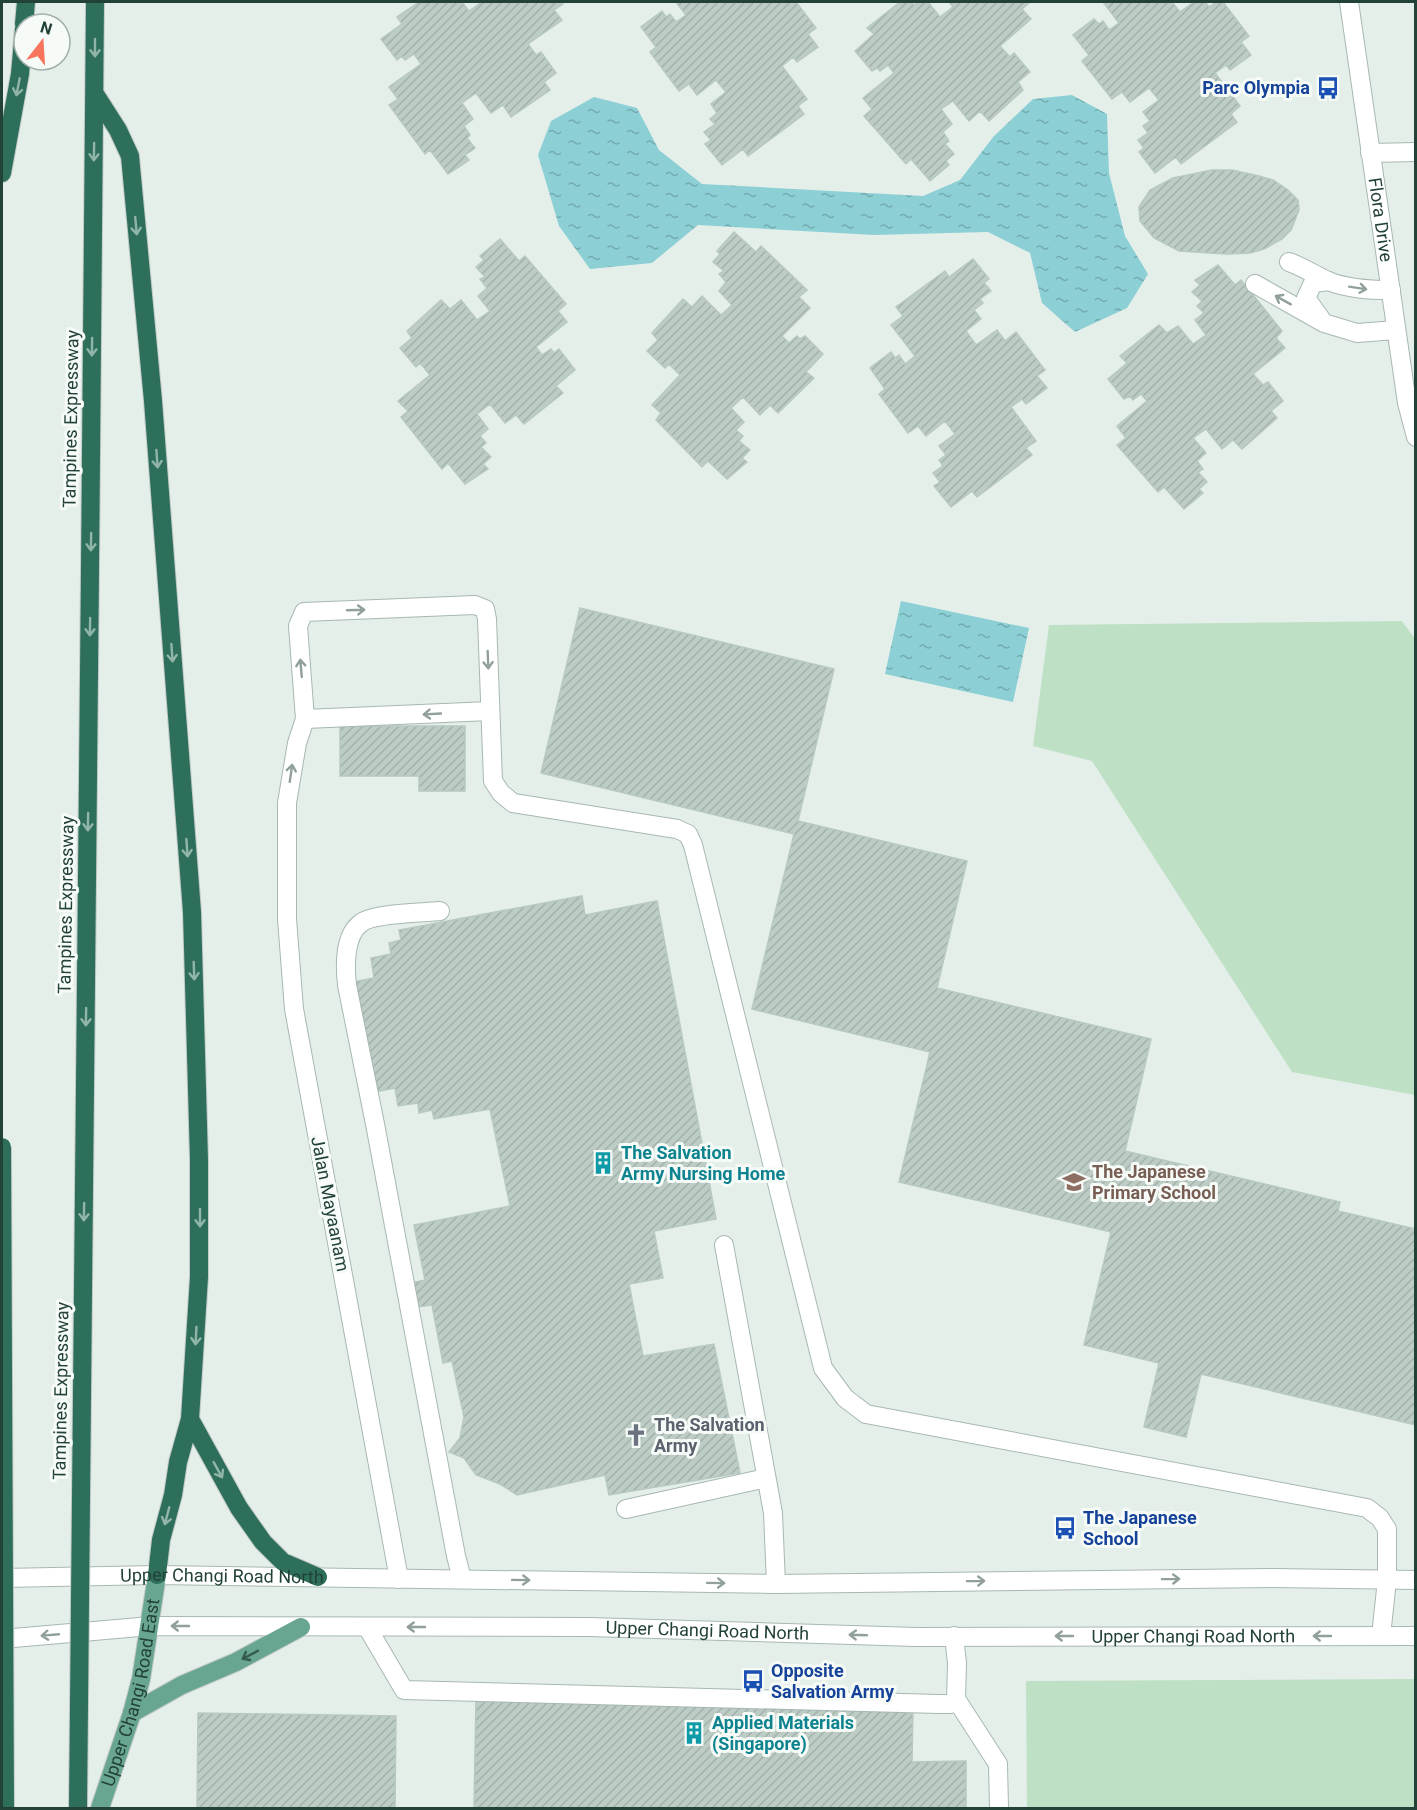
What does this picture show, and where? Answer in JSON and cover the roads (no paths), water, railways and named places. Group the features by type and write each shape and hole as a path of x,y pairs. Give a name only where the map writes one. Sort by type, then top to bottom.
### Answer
{"highway":[{"name":"Tampines Expressway","path":"78,1809 95,2"},
{"path":"2,173 20,72"},
{"path":"95,94 118,130 130,156 153,401 192,912 200,1218 190,1419 161,1540 157,1575"},
{"path":"2,1147 5,1809"},
{"path":"190,1419 238,1508 263,1542 283,1562 318,1577"}],"main road":[{"name":"Upper Changi Road East","path":"100,1809 141,1679 151,1626 157,1575"},
{"path":"132,1713 182,1685 236,1662 301,1627"}],"street":[{"name":"Flora Drive","path":"1349,2 1407,403 1416,437"},
{"path":"1370,153 1416,152"},
{"path":"1289,262 1329,281 1363,289 1391,290"},
{"path":"1324,323 1306,297 1313,283 1329,281"},
{"path":"1255,284 1324,323 1357,333 1396,330"},
{"path":"490,711 306,719 298,626 304,612 476,604 485,609 487,619 493,781 501,793 513,803 677,829 688,834 693,845 823,1368 845,1398 866,1414 1367,1508 1380,1518 1387,1529 1387,1580 1381,1636"},
{"name":"Jalan Mayaanam","path":"306,719 292,764 287,803 287,919 294,1009 399,1579"},
{"path":"440,911 380,916 359,923 349,942 345,965 462,1579"},
{"path":"724,1245 773,1513 776,1584"},
{"path":"626,1509 766,1478"},
{"name":"Upper Changi Road North","path":"2,1578 157,1575 776,1584 1274,1578 1416,1580"},
{"name":"Upper Changi Road North","path":"2,1639 151,1626 589,1628 954,1636 1416,1636"},
{"path":"367,1627 404,1690 939,1704 951,1704 956,1699"},
{"path":"954,1636 957,1663 956,1699 998,1764 999,1809"}],"water":[{"path":"1072,95 1107,114 1109,173 1125,236 1148,274 1127,308 1075,332 1042,303 1030,253 988,232 874,235 698,225 652,263 590,269 559,226 538,155 551,121 594,97 637,108 659,150 702,184 923,196 960,180 994,136 1033,99"},
{"path":"901,601 1029,628 1013,702 885,674"}],"place":[{"name":"Parc Olympia","path":"1328,88"},
{"name":"The Salvation Army Nursing Home","path":"603,1163"},
{"name":"The Japanese Primary School","path":"1074,1182"},
{"name":"The Salvation Army","path":"636,1435"},
{"name":"The Japanese School","path":"1065,1528"},
{"name":"Opposite Salvation Army","path":"753,1681"},
{"name":"Applied Materials (Singapore)","path":"694,1733"}]}
